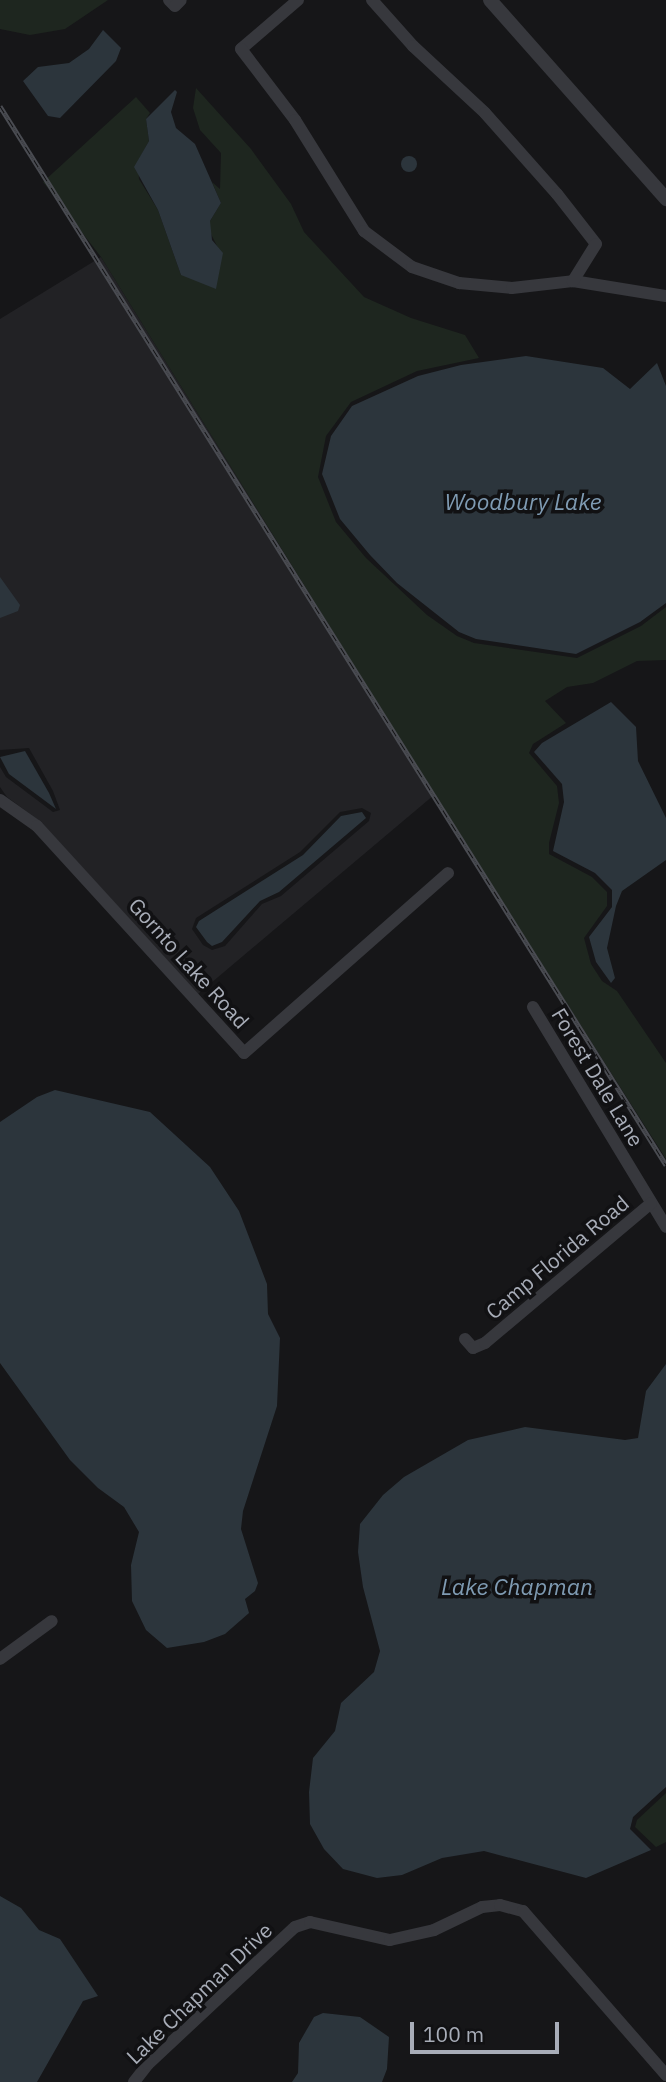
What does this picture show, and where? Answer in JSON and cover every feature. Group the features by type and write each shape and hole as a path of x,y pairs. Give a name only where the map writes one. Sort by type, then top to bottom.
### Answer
{"street":[{"path":"169,0 174,6 181,0"},
{"path":"299,0 241,49 295,120 364,231 412,267 459,283 512,288 573,281 657,292 666,296"},
{"path":"372,0 383,5 413,46 485,113 557,194 596,244 573,281"},
{"path":"490,0 666,199"},
{"name":"Gornto Lake Road","path":"0,800 37,826 244,1053 448,873"},
{"name":"Forest Dale Lane","path":"533,1007 652,1203"},
{"name":"Camp Florida Road","path":"465,1339 473,1348 485,1343 652,1203 666,1227"},
{"path":"0,1659 52,1621"},
{"name":"Lake Chapman Drive","path":"134,2082 172,2041 295,1927 310,1922 390,1940 433,1930 482,1907 500,1905 523,1911 666,2075"}],"shaded area":[{"path":"0,0 108,0 65,29 30,35 0,29"},
{"path":"196,88 251,149 291,204 304,232 364,297 411,318 465,335 479,358 417,371 351,402 326,436 318,477 336,522 366,558 427,615 457,636 474,643 577,658 641,626 666,607 666,660 637,661 593,683 567,687 545,701 566,723 533,744 529,753 557,786 559,803 549,843 549,854 592,877 607,892 607,906 584,938 591,964 602,981 617,991 666,1063 666,1159 434,795 101,257 43,182 136,97 150,113 146,119 149,141 138,161 139,179 158,210 181,275 219,250 210,232 210,221 221,203 212,182 220,189 221,153 200,130 193,108"},
{"path":"101,257 434,795 198,994 41,822 7,797 0,787 0,767 6,777 53,812 60,810 53,791 29,748 0,750 0,319","holes":["362,808 371,813 369,821 281,896 262,904 225,946 212,950 203,945 192,929 196,918 300,852 340,812"]},
{"path":"666,1793 666,1842 656,1847 635,1827 637,1820"}],"water":[{"path":"103,30 121,48 116,61 60,118 48,116 23,81 38,67 69,63 89,49"},
{"path":"175,90 177,92 171,112 176,128 195,144 221,203 210,221 212,240 223,253 216,289 181,275 158,210 134,167 149,141 146,119"},
{"path":"409,156 417,164 409,172 401,164"},
{"name":"Woodbury Lake","path":"526,356 603,368 630,389 657,363 666,386 666,603 640,622 576,654 476,639 459,632 397,583 370,555 340,519 322,474 331,436 352,406 418,376 461,365"},
{"path":"0,577 20,605 18,611 0,618"},
{"path":"611,702 636,727 638,761 666,818 666,860 622,891 607,948 615,978 611,983 596,962 589,937 612,907 612,890 595,873 553,851 564,802 562,784 534,752 542,743"},
{"path":"25,751 56,809 9,774 0,757"},
{"path":"362,812 366,818 279,892 260,901 222,942 212,946 207,942 196,927 199,921 303,855 341,816"},
{"path":"55,1090 150,1112 210,1167 239,1211 267,1284 268,1314 280,1338 277,1406 243,1511 241,1529 258,1583 255,1591 245,1599 249,1613 225,1634 204,1642 167,1648 146,1630 132,1601 131,1565 139,1532 124,1507 98,1488 70,1460 0,1363 0,1122 37,1097"},
{"name":"Lake Chapman","path":"666,1364 666,1787 633,1817 630,1829 651,1850 586,1878 484,1851 442,1858 402,1875 377,1878 343,1869 324,1849 310,1824 309,1792 313,1758 335,1731 341,1703 374,1672 380,1651 363,1587 358,1552 360,1524 383,1495 404,1477 468,1440 525,1427 625,1440 638,1438 646,1391"},
{"path":"0,1896 21,1908 39,1930 60,1939 98,1996 83,2001 37,2082 0,2082"},
{"path":"323,2013 360,2017 389,2037 387,2069 382,2082 292,2082 298,2073 299,2043 314,2017"}],"railway":[{"path":"0,106 666,1165"}]}
